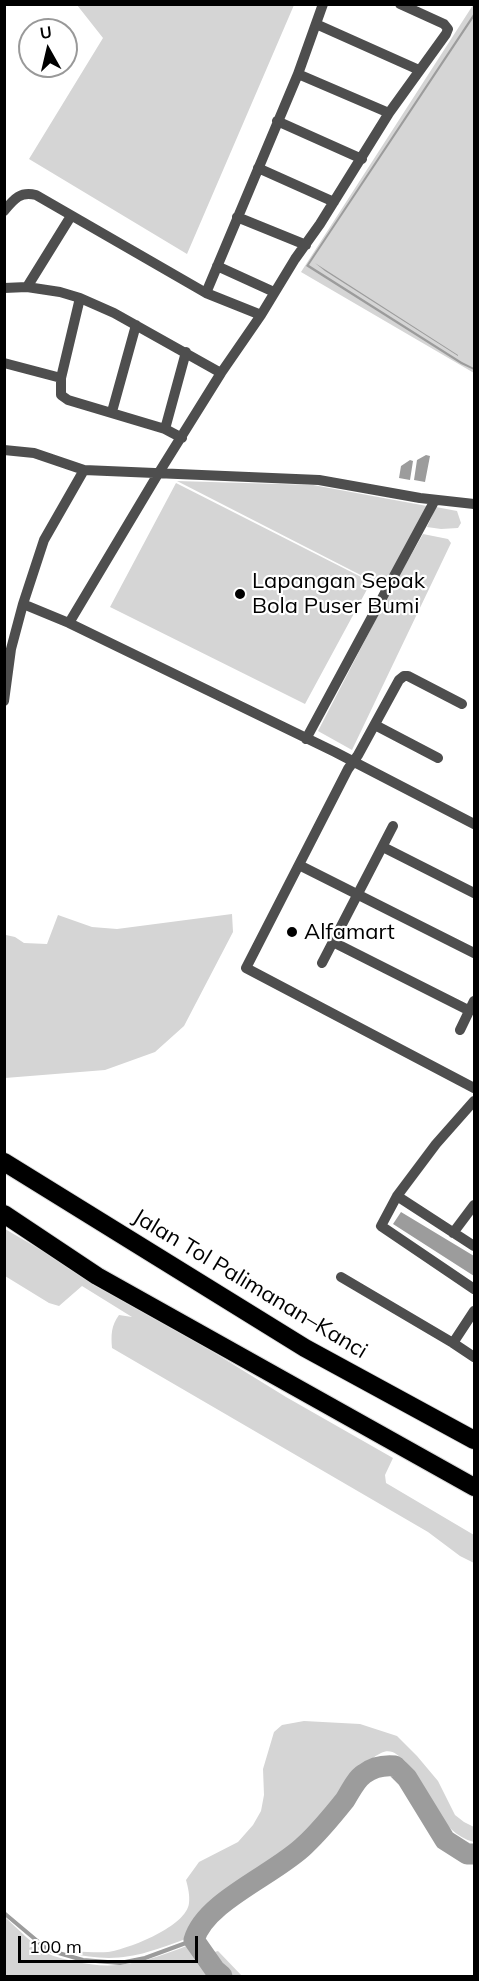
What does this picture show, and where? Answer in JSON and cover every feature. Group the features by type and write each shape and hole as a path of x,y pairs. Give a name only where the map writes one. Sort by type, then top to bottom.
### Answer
{"highway":[{"name":"Jalan Tol Palimanan–Kanci","path":"4,1162 305,1348 474,1440"},
{"path":"4,1214 97,1276"},
{"path":"4,1222 474,1487"}],"street":[{"path":"206,293 298,74 324,4"},
{"path":"69,624 221,373 362,159 389,113 448,29 444,24 400,4"},
{"path":"316,24 419,70"},
{"path":"298,74 389,113"},
{"path":"278,121 362,159"},
{"path":"258,168 334,202"},
{"path":"4,211 13,199 20,195 29,193 36,195 206,293 261,315"},
{"path":"27,288 71,216"},
{"path":"237,217 306,245"},
{"path":"217,266 274,292"},
{"path":"4,288 60,292 80,298 136,325 221,373"},
{"path":"80,298 60,378 61,395 68,400 165,429 182,438"},
{"path":"113,408 136,325"},
{"path":"165,429 186,352"},
{"path":"4,363 60,378"},
{"path":"4,450 34,453 84,470 319,480 435,500 474,504"},
{"path":"4,701 11,649 44,540 84,470"},
{"path":"306,739 435,500"},
{"path":"23,604 354,762 474,824"},
{"path":"462,704 412,678 404,676 399,680 299,864 246,968 474,1088"},
{"path":"375,725 438,758"},
{"path":"322,963 393,826"},
{"path":"382,847 474,893"},
{"path":"299,864 474,953"},
{"path":"333,942 472,1006 460,1030"},
{"path":"474,1101 436,1144 395,1200 381,1226 474,1289"},
{"path":"395,1200 474,1246"},
{"path":"453,1233 474,1205"},
{"path":"341,1277 474,1357"},
{"path":"453,1343 474,1311"}],"shaded area":[{"path":"77,5 294,5 187,254 29,159 103,38"},
{"path":"474,5 474,373 301,272"},
{"path":"474,13 474,17 309,265 474,370 306,266"},
{"path":"315,263 458,355 458,356 325,271"},
{"path":"426,455 430,456 425,482 414,480 417,460"},
{"path":"410,460 413,461 410,480 399,478 401,466"},
{"path":"177,481 313,485 427,506 384,587"},
{"name":"Lapangan Sepak Bola Puser Bumi","path":"176,483 371,582 305,704 110,607"},
{"path":"436,507 457,511 461,523 458,528 427,527"},
{"path":"423,534 448,539 451,543 352,750 318,731 391,590"},
{"path":"232,914 233,932 184,1026 155,1052 105,1070 5,1078 6,935 15,937 24,943 47,944 58,915 92,927 117,929"},
{"path":"401,1212 474,1256 474,1276 393,1224"},
{"path":"5,1229 158,1318 286,1397 393,1458 385,1475 386,1483 474,1535 474,1563 460,1556 428,1532 112,1348 112,1331 116,1319 119,1315 132,1317 82,1286 59,1306 49,1303 5,1276"},
{"path":"304,1721 360,1724 397,1736 438,1781 455,1815 474,1827 474,1842 462,1837 442,1820 405,1761 388,1751 376,1756 366,1765 330,1810 300,1841 206,1910 195,1926 191,1937 144,1953 116,1958 66,1952 117,1950 156,1935 178,1920 186,1912 189,1903 186,1880 199,1862 238,1842 253,1825 261,1811 264,1795 263,1769 274,1732 282,1725"},
{"path":"5,1917 42,1950 63,1959 89,1964 118,1965 146,1960 189,1945 201,1956 218,1951 242,1976 5,1976"}],"waterway":[{"path":"222,1976 215,1970 194,1940 201,1926 226,1900 277,1867 305,1845 345,1800 358,1779 371,1770 383,1766 395,1766 407,1778 445,1840 467,1854 474,1854"},
{"path":"4,1913 48,1950 83,1960 120,1963 145,1958 194,1940"}],"place":[{"name":"Lapangan Sepak Bola Puser Bumi","path":"240,594"},
{"name":"Alfamart","path":"292,932"}]}
